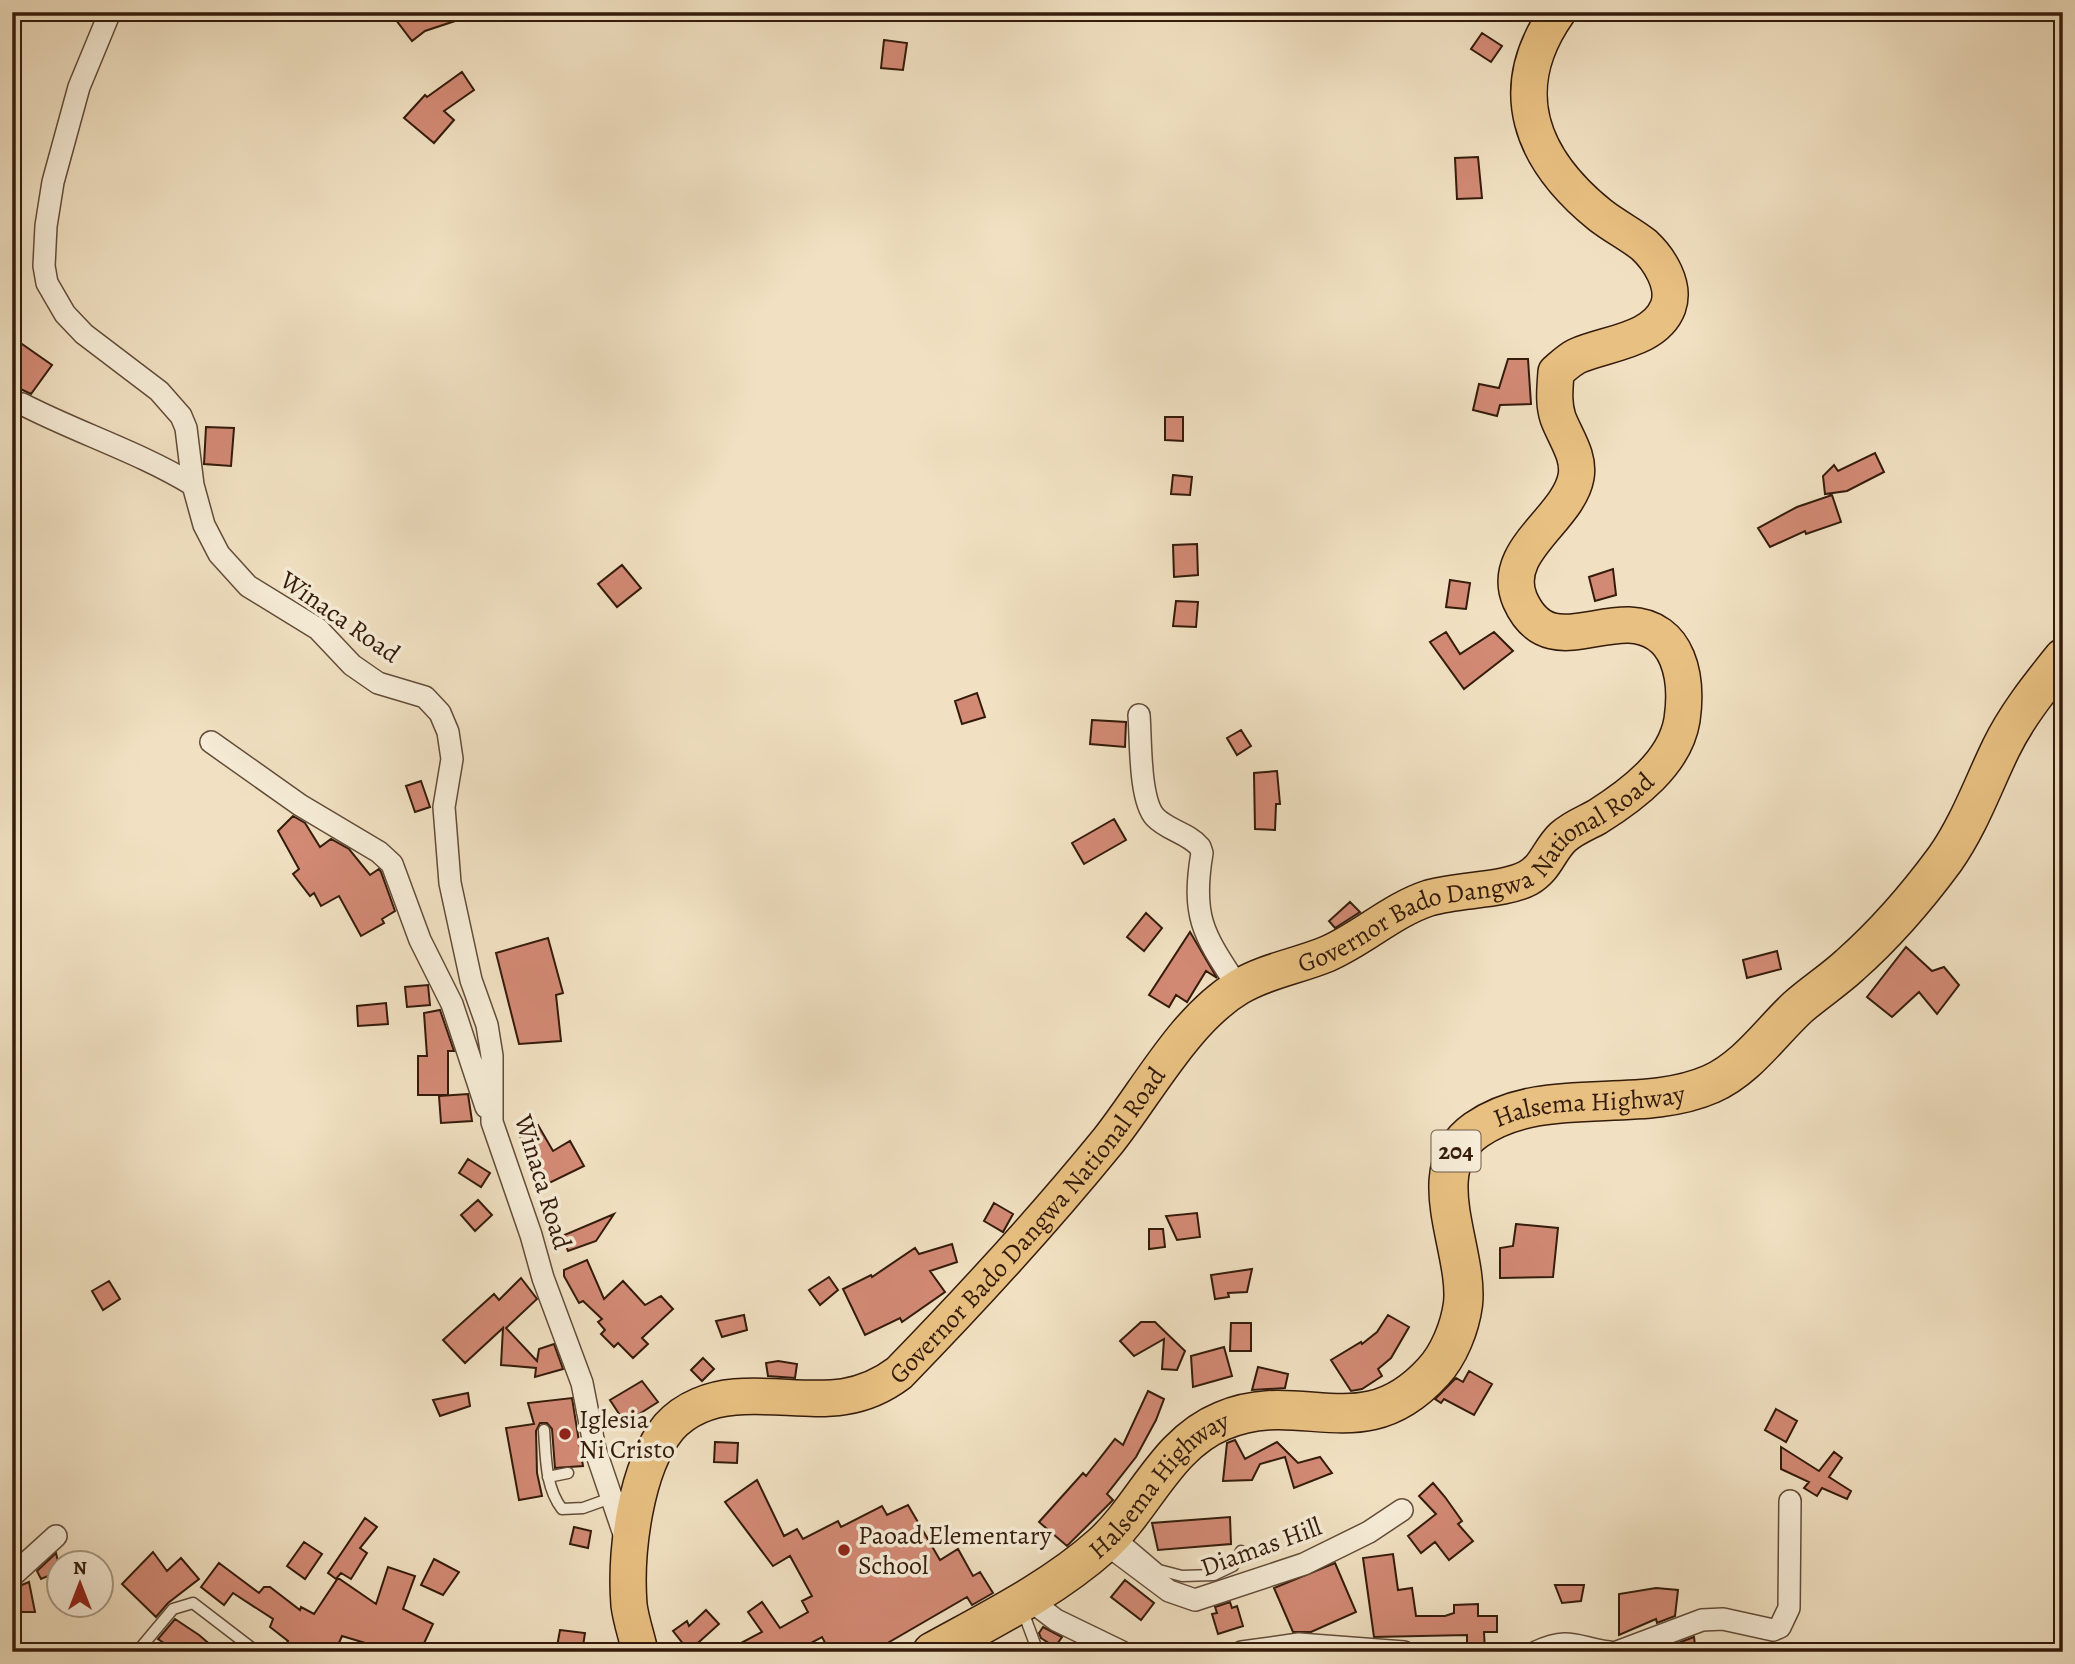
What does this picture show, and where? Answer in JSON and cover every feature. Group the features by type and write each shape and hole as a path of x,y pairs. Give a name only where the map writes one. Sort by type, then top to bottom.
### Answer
{"highway":[{"name":"Halsema Highway","path":"932,1652 1023,1600 1110,1537 1172,1457 1193,1438 1221,1421 1247,1413 1279,1410 1365,1414 1385,1409 1409,1394 1436,1369 1455,1335 1463,1303 1449,1196 1449,1173 1457,1150 1474,1131 1510,1112 1549,1106 1675,1096 1713,1083 1742,1065 1796,1010 1864,953 1919,892 1964,829 2003,745 2024,709 2063,658"}],"main road":[{"name":"Governor Bado Dangwa National Road","path":"640,1652 629,1608 629,1547 644,1478 670,1426 686,1412 710,1400 738,1396 852,1397 882,1386 899,1373 993,1278 1054,1208 1130,1114 1198,1021 1219,1000 1238,987 1326,954 1423,900 1457,890 1494,887 1526,880 1543,868 1563,837 1600,815 1651,776 1671,749 1682,723 1681,663 1671,643 1651,630 1630,625 1581,633 1561,633 1544,628 1530,619 1518,595 1517,573 1529,547 1567,498 1577,476 1575,457 1558,417 1554,399 1556,372 1573,358 1647,331 1668,307 1670,287 1663,270 1646,247 1599,214 1555,170 1534,136 1528,110 1529,77 1540,43 1558,12"}],"street":[{"name":"Winaca Road","path":"110,12 79,87 52,182 46,226 46,275 65,314 84,334 159,391 181,416 187,435 193,485 204,525 219,554 248,586 318,629 352,664 378,683 425,697 440,713 448,732 452,760 444,807 450,883 471,980 487,1025 492,1056 492,1122 543,1278 582,1383 595,1449 629,1547"},
{"path":"22,404 97,440 158,463 193,485"},
{"path":"1139,715 1145,790 1150,810 1156,818 1200,847 1202,853 1196,903 1200,918 1209,944 1238,987"},
{"path":"211,742 300,805 379,852 393,864 420,940 452,1004 492,1122"},
{"path":"1617,1652 1702,1620 1723,1619 1773,1630 1780,1628 1789,1608 1790,1501"},
{"name":"Diamas Hill","path":"1110,1537 1169,1591 1195,1600 1304,1564 1369,1532 1402,1510"},
{"path":"12,1576 56,1536"},
{"path":"1023,1600 1056,1620 1122,1652"},
{"path":"1536,1652 1562,1642 1577,1643 1609,1652"},
{"path":"1242,1652 1299,1644 1404,1652"}],"lane":[{"path":"544,1430 548,1477 554,1499 562,1509 583,1508 611,1498"},
{"path":"548,1477 568,1473"},
{"path":"1110,1537 1159,1570 1182,1576 1214,1575 1233,1566 1241,1552"},
{"path":"1023,1600 1038,1652"},
{"path":"137,1652 173,1609 193,1603 257,1652"}],"building":[{"path":"409,12 472,12 473,15 425,31 412,41 396,20"},
{"path":"1482,33 1502,46 1491,62 1471,49"},
{"path":"884,40 907,43 903,70 881,68"},
{"path":"462,72 474,90 444,111 454,120 434,143 404,118 425,95 427,97"},
{"path":"1478,157 1482,198 1457,199 1455,158"},
{"path":"12,337 52,365 31,394 12,385"},
{"path":"1508,359 1528,359 1531,404 1500,405 1497,416 1473,410 1479,384 1499,388"},
{"path":"1165,417 1183,417 1183,441 1165,440"},
{"path":"206,427 234,428 231,466 204,464"},
{"path":"1875,453 1884,472 1847,491 1825,494 1823,476 1834,465 1838,471"},
{"path":"1173,475 1192,477 1190,495 1171,494"},
{"path":"1832,495 1841,522 1806,534 1805,531 1770,547 1758,528 1797,507"},
{"path":"1197,544 1198,575 1174,577 1173,545"},
{"path":"622,565 641,588 617,607 598,584"},
{"path":"1613,569 1616,595 1595,601 1589,577"},
{"path":"1450,580 1470,583 1466,609 1446,607"},
{"path":"1176,601 1198,602 1196,627 1173,626"},
{"path":"1446,632 1460,654 1494,632 1513,651 1464,689 1430,642"},
{"path":"977,693 985,717 962,724 955,701"},
{"path":"1092,720 1126,722 1125,747 1090,744"},
{"path":"1241,730 1251,746 1237,755 1227,738"},
{"path":"1277,771 1280,804 1276,804 1275,830 1255,829 1254,773"},
{"path":"421,781 430,807 415,812 406,786"},
{"path":"293,816 305,823 320,847 331,839 349,849 370,875 379,869 395,911 382,919 384,923 361,936 339,896 321,906 314,893 310,896 293,874 299,869 278,831"},
{"path":"1114,819 1126,840 1084,864 1072,843"},
{"path":"1350,902 1360,912 1335,928 1329,921"},
{"path":"1146,913 1162,928 1144,951 1127,937"},
{"path":"1190,932 1217,978 1206,971 1187,1002 1176,995 1169,1007 1149,995"},
{"path":"548,938 563,993 556,995 561,1041 519,1044 496,953"},
{"path":"1906,947 1932,971 1944,967 1959,985 1937,1014 1919,992 1892,1017 1867,997"},
{"path":"1777,951 1781,969 1747,978 1743,960"},
{"path":"428,985 430,1005 407,1007 405,987"},
{"path":"386,1003 388,1024 358,1026 357,1006"},
{"path":"440,1010 454,1051 448,1051 448,1095 418,1095 418,1056 427,1056 424,1013"},
{"path":"468,1094 472,1121 441,1123 439,1096"},
{"path":"538,1125 553,1151 570,1141 584,1166 539,1188 533,1175 540,1172 519,1135"},
{"path":"468,1159 490,1173 481,1187 459,1173"},
{"path":"478,1200 492,1215 475,1231 461,1215"},
{"path":"994,1203 1013,1214 1003,1232 984,1221"},
{"path":"1197,1213 1200,1237 1177,1240 1166,1216"},
{"path":"614,1214 596,1241 568,1251 562,1236"},
{"path":"1516,1224 1558,1228 1553,1277 1500,1278 1500,1248 1513,1246"},
{"path":"1149,1229 1163,1229 1165,1247 1149,1249"},
{"path":"952,1244 957,1262 930,1271 945,1292 902,1322 900,1318 865,1335 843,1289 871,1275 872,1277 915,1248 919,1254"},
{"path":"587,1260 604,1299 623,1281 645,1305 661,1296 673,1309 642,1338 648,1344 633,1358 618,1343 614,1347 601,1334 605,1330 598,1322 602,1319 583,1301 579,1303 564,1276 564,1270"},
{"path":"1252,1269 1247,1292 1228,1293 1229,1297 1215,1299 1211,1275"},
{"path":"829,1277 838,1290 820,1305 809,1290"},
{"path":"521,1278 537,1299 506,1328 537,1361 539,1349 554,1344 563,1369 535,1377 536,1368 501,1365 503,1328 465,1363 443,1340 494,1294 499,1300"},
{"path":"109,1281 120,1299 103,1310 92,1291"},
{"path":"744,1315 747,1330 722,1337 716,1321"},
{"path":"1388,1315 1409,1327 1391,1358 1378,1369 1382,1376 1362,1389 1351,1391 1331,1360 1361,1342 1362,1344 1377,1332"},
{"path":"1141,1322 1155,1322 1185,1351 1177,1370 1162,1369 1164,1339 1134,1356 1120,1341"},
{"path":"1231,1323 1251,1323 1251,1351 1230,1351"},
{"path":"1224,1347 1232,1376 1193,1387 1191,1356"},
{"path":"703,1358 714,1369 702,1381 691,1370"},
{"path":"778,1361 797,1364 795,1378 768,1376 766,1363"},
{"path":"1258,1367 1288,1374 1285,1388 1252,1390"},
{"path":"1469,1371 1492,1384 1474,1415 1444,1399 1441,1403 1435,1399 1456,1378 1463,1382"},
{"path":"642,1381 658,1402 625,1423 610,1400"},
{"path":"1148,1391 1164,1399 1156,1420 1136,1457 1107,1494 1113,1500 1067,1546 1039,1522 1083,1473 1086,1476 1115,1439 1123,1445"},
{"path":"468,1393 470,1406 440,1416 433,1400"},
{"path":"572,1398 583,1466 555,1468 552,1429 547,1423 540,1423 536,1431 537,1473 542,1496 519,1500 506,1428 534,1424 528,1403"},
{"path":"1776,1409 1797,1421 1786,1442 1765,1430"},
{"path":"1235,1440 1245,1459 1277,1442 1298,1463 1320,1457 1332,1473 1294,1488 1285,1457 1260,1464 1252,1480 1223,1481 1227,1443"},
{"path":"715,1442 738,1443 737,1463 714,1462"},
{"path":"1781,1447 1819,1471 1834,1452 1842,1458 1829,1477 1851,1491 1847,1499 1822,1488 1817,1496 1804,1488 1809,1482 1781,1469"},
{"name":"Paoad Elementary School","path":"757,1480 784,1536 797,1529 803,1539 838,1521 841,1527 882,1506 887,1515 908,1505 940,1560 958,1549 973,1576 980,1572 993,1593 972,1605 967,1597 872,1652 830,1652 822,1637 794,1652 772,1652 768,1644 754,1652 724,1652 762,1632 748,1612 762,1602 780,1628 808,1612 802,1601 812,1596 790,1556 773,1566 725,1502"},
{"path":"1433,1483 1462,1521 1458,1524 1473,1541 1449,1560 1435,1542 1421,1553 1408,1536 1436,1514 1419,1496"},
{"path":"1230,1517 1231,1544 1158,1550 1152,1523"},
{"path":"365,1518 377,1527 360,1548 367,1553 351,1579 341,1573 336,1579 328,1573"},
{"path":"574,1527 591,1531 588,1548 570,1544"},
{"path":"304,1542 322,1554 305,1579 287,1566"},
{"path":"153,1552 167,1571 181,1558 199,1579 168,1603 156,1617 122,1584"},
{"path":"1393,1554 1398,1590 1412,1588 1416,1616 1445,1616 1454,1613 1454,1605 1478,1604 1478,1616 1497,1616 1497,1632 1484,1632 1485,1652 1467,1652 1467,1635 1374,1637 1363,1558"},
{"path":"434,1559 459,1572 443,1595 421,1585"},
{"path":"46,1562 46,1577 41,1579 37,1571"},
{"path":"219,1563 259,1593 264,1587 270,1587 300,1610 301,1607 314,1614 338,1578 376,1604 388,1567 415,1576 403,1609 433,1624 420,1652 395,1652 342,1636 335,1652 281,1652 288,1641 270,1627 273,1619 233,1593 224,1605 201,1587"},
{"path":"1335,1563 1356,1612 1311,1632 1293,1632 1274,1588"},
{"path":"1125,1580 1154,1603 1141,1620 1111,1597"},
{"path":"29,1582 35,1612 12,1612 12,1589"},
{"path":"1555,1585 1584,1585 1581,1601 1562,1603"},
{"path":"1656,1588 1678,1590 1675,1616 1657,1623 1656,1619 1619,1635 1619,1594"},
{"path":"1230,1602 1232,1608 1237,1606 1243,1626 1218,1634 1212,1614 1217,1613 1215,1607"},
{"path":"706,1610 719,1624 689,1651 673,1631 687,1621 689,1626"},
{"path":"175,1619 219,1652 177,1652 158,1639"},
{"path":"1043,1627 1062,1637 1055,1647 1041,1638 1039,1633"},
{"path":"560,1630 585,1633 582,1652 556,1652"},
{"path":"1694,1637 1696,1652 1663,1652 1662,1649"}],"place":[{"name":"Iglesia Ni Cristo","path":"565,1434"},
{"name":"Paoad Elementary School","path":"844,1550"}]}
